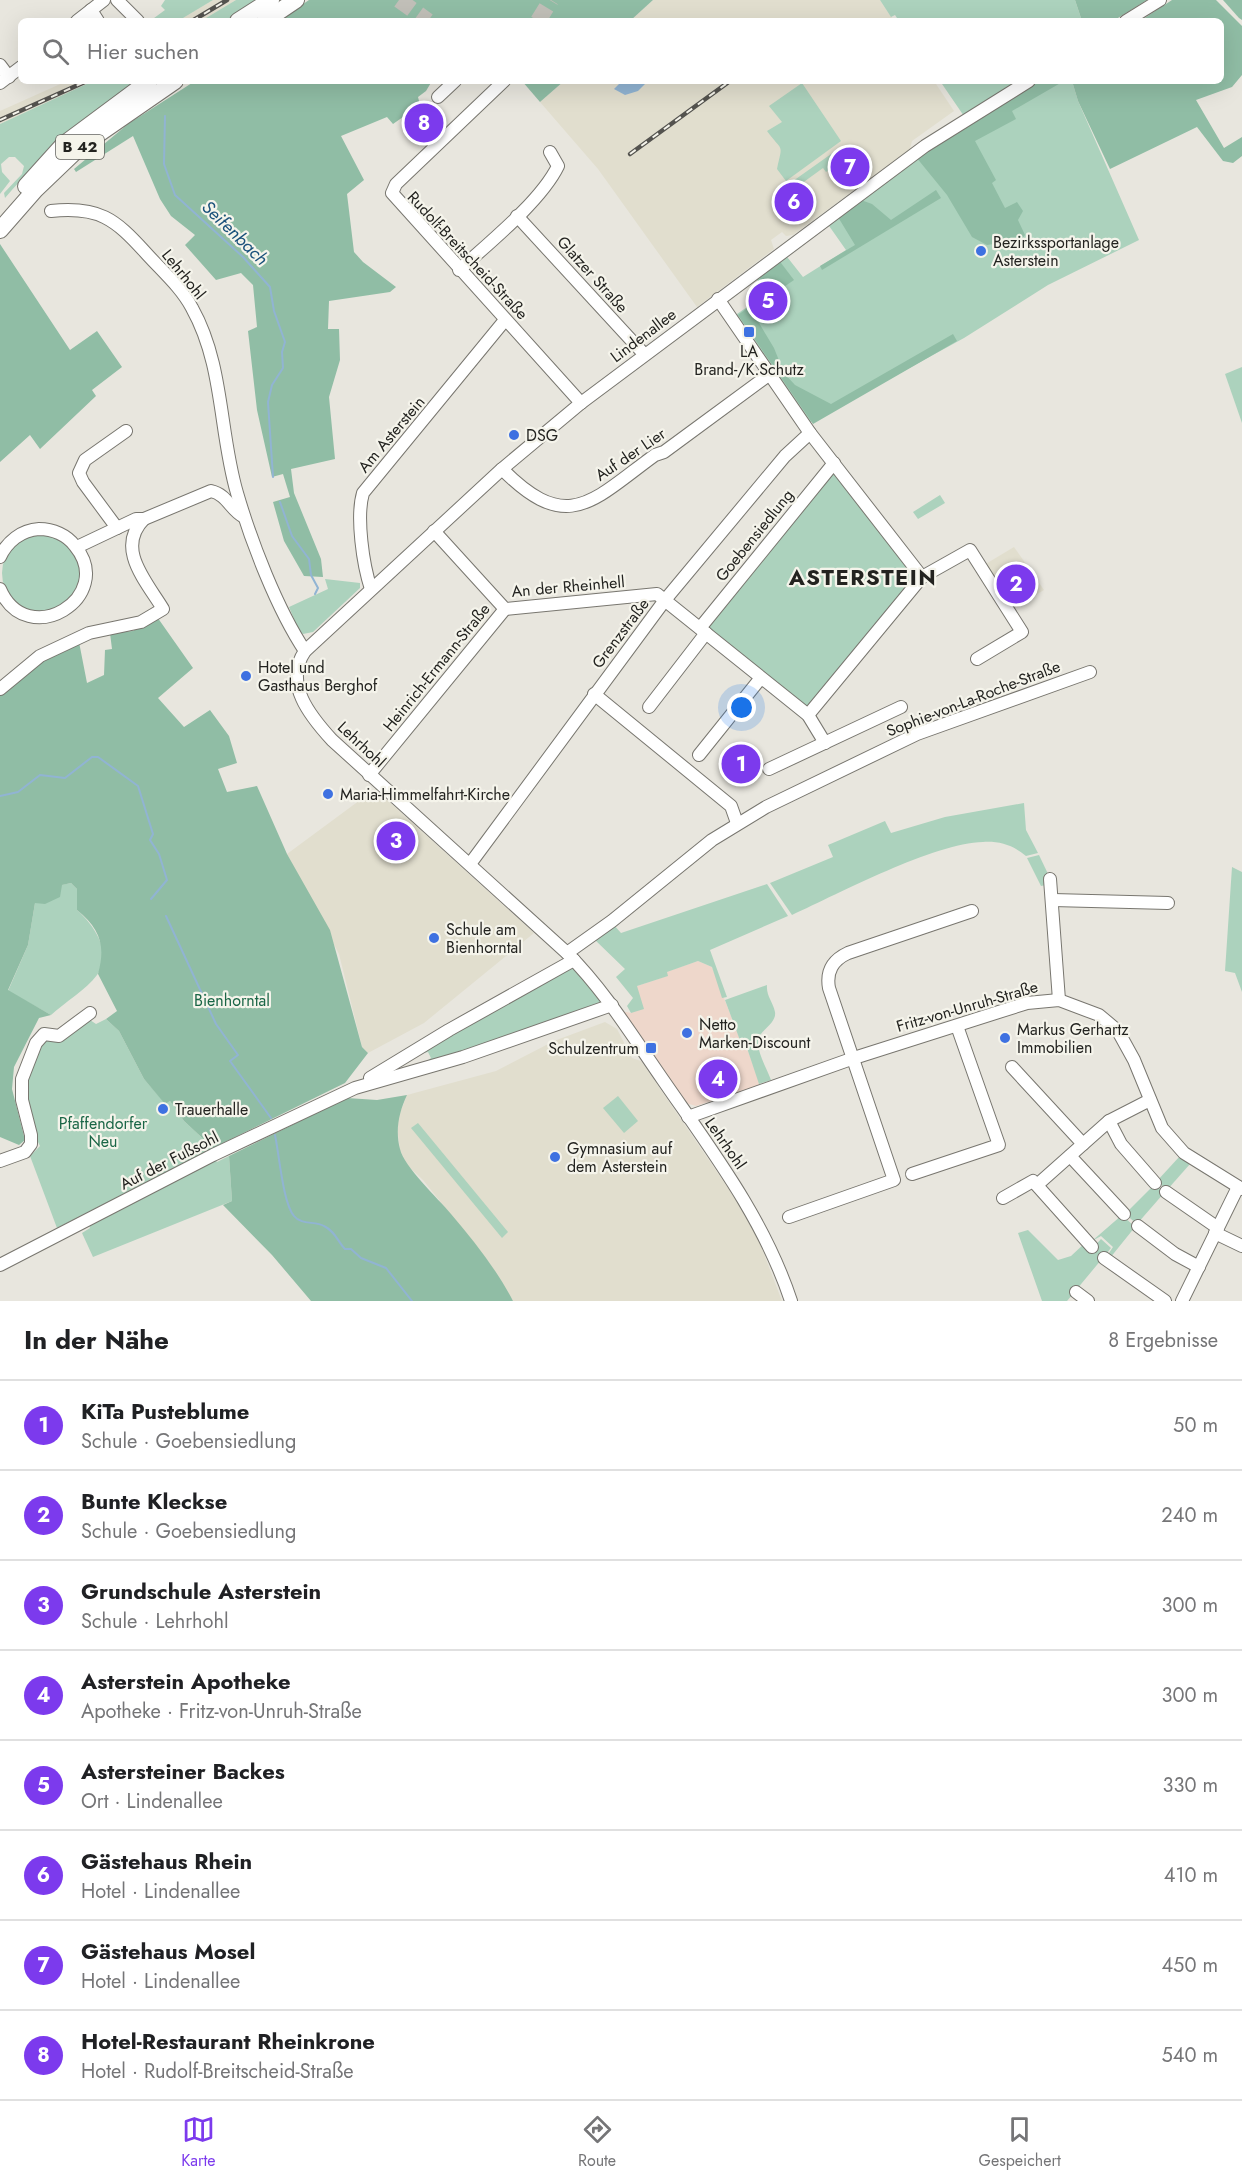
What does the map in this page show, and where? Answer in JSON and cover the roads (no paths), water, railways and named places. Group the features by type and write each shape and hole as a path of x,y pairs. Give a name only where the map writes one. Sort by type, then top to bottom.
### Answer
{"highway":[{"path":"243,18 271,0"},
{"path":"257,18 284,0"},
{"path":"269,18 296,0"},
{"path":"26,186 63,145 145,84"},
{"name":"B 42","path":"0,215 26,186 75,142 159,84"},
{"name":"B 42","path":"0,230 35,190 81,147 171,84"}],"street":[{"path":"82,18 104,0"},
{"path":"117,0 135,18"},
{"path":"1131,18 1159,1"},
{"path":"91,10 96,18"},
{"path":"0,65 4,80 18,69"},
{"path":"438,97 452,84"},
{"name":"Rudolf-Breitscheid-Straße","path":"501,84 393,188 393,198 581,403"},
{"name":"Lindenallee","path":"305,651 502,469 581,403 925,146 1024,84"},
{"path":"459,270 517,216 555,171 558,162 550,152"},
{"name":"Lehrhohl","path":"51,211 71,210 114,220 180,291 193,309 216,371 231,468 244,517 292,632 305,651 297,663 296,670 297,686 304,702 332,740 571,956 612,1005 761,1227 791,1301"},
{"name":"Glatzer Straße","path":"517,216 644,354"},
{"path":"718,299 810,433 922,578"},
{"name":"Am Asterstein","path":"371,589 366,576 360,510 363,493 505,320"},
{"name":"Auf der Lier","path":"502,469 526,492 544,502 563,506 581,504 596,497 655,455 664,452 770,374"},
{"path":"117,528 83,482 79,473 85,460 126,431"},
{"name":"Grenzstraße","path":"470,864 665,600 785,456 810,433"},
{"name":"Goebensiedlung","path":"649,707 703,630 834,463"},
{"path":"77,547 117,528 211,491 227,499 235,512 244,517"},
{"path":"0,689 40,656 89,633 141,622 163,609 131,557 130,547 136,526 144,519"},
{"path":"0,557 12,540 32,530 55,532 67,538 77,547 84,564 85,579 78,598 67,609 50,617 32,617 15,609 2,596"},
{"name":"An der Rheinhell","path":"434,531 505,609 657,594 665,600"},
{"path":"808,715 922,578 970,550 1022,632 977,659"},
{"path":"665,600 808,715 825,743"},
{"name":"Heinrich-Ermann-Straße","path":"369,774 505,609"},
{"name":"Sophie-von-La-Roche-Straße","path":"571,956 737,823 917,734 1090,672"},
{"path":"699,755 760,678"},
{"path":"594,694 731,806 737,823"},
{"path":"769,769 901,707"},
{"path":"1050,879 1059,1000"},
{"path":"1053,900 1168,903"},
{"path":"789,1217 894,1180 829,988 828,975 834,962 848,953 972,911"},
{"name":"Auf der Fußsohl","path":"0,1265 213,1155 350,1090 571,956"},
{"name":"Fritz-von-Unruh-Straße","path":"688,1117 854,1058 1027,1004 1059,1000 1099,1015 1118,1031 1134,1060 1162,1128 1184,1153 1240,1188 1216,1230 1182,1301"},
{"name":"Auf der Fußsohl","path":"350,1090 497,1046 612,1005"},
{"path":"0,1161 25,1152 31,1144 22,1088 25,1069 36,1042 44,1034 59,1036 90,1013"},
{"path":"912,1174 999,1145 957,1026"},
{"path":"1012,1067 1083,1144"},
{"path":"1037,1185 1109,1121 1150,1100"},
{"path":"1109,1121 1121,1144 1155,1183"},
{"path":"1070,1156 1124,1214"},
{"path":"1003,1198 1017,1193 1031,1181 1092,1247"},
{"path":"1166,1192 1216,1230 1242,1246"},
{"path":"1138,1226 1175,1254 1199,1267"},
{"path":"1104,1258 1165,1301"},
{"path":"1076,1292 1088,1301"}],"water":[{"path":"619,84 645,84 638,91 625,95 614,89"}],"waterway":[{"name":"Seifenbach","path":"165,116 164,164 175,195 243,257 270,287 274,311 285,342 282,352 283,368 272,385 268,402 273,477"},
{"name":"Seifenbach","path":"280,502 292,536 309,559 311,575 318,588 315,594"},
{"path":"0,796 18,792 40,775 65,778 92,757 98,757 138,786 153,834 150,840 159,854 167,880 151,899"},
{"path":"166,916 216,1024 238,1055 230,1061 271,1118"},
{"path":"275,1135 284,1190 294,1216 300,1221 328,1228 345,1249 351,1249 361,1258 386,1268 412,1301"}],"tunnel":[{"path":"399,0 424,18"},
{"path":"540,18 551,0"}],"railway":[{"path":"197,18 227,0"},
{"path":"0,120 80,84"},
{"path":"630,154 726,84"}],"place":[{"name":"Hotel-Restaurant Rheinkrone","path":"424,123"},
{"name":"Gästehaus Mosel","path":"850,167"},
{"name":"Gästehaus Rhein","path":"794,202"},
{"name":"Bezirkssportanlage Asterstein","path":"981,251"},
{"name":"Astersteiner Backes","path":"768,301"},
{"name":"LA Brand-/K.Schutz","path":"749,332"},
{"name":"DSG","path":"514,435"},
{"name":"Bunte Kleckse","path":"1016,584"},
{"name":"Hotel und Gasthaus Berghof","path":"246,676"},
{"name":"KiTa Pusteblume","path":"741,764"},
{"name":"Maria-Himmelfahrt-Kirche","path":"328,794"},
{"name":"Grundschule Asterstein","path":"396,841"},
{"name":"Schule am Bienhorntal","path":"434,938"},
{"name":"Netto Marken-Discount","path":"687,1033"},
{"name":"Markus Gerhartz Immobilien","path":"1005,1038"},
{"name":"Schulzentrum","path":"651,1048"},
{"name":"Asterstein Apotheke","path":"718,1079"},
{"name":"Trauerhalle","path":"163,1109"},
{"name":"Gymnasium auf dem Asterstein","path":"555,1157"}],"district":[{"name":"ASTERSTEIN","path":"863,577"}],"park label":[{"name":"Bienhorntal","path":"232,1000"},
{"name":"Pfaffendorfer Neu","path":"103,1132"}]}
